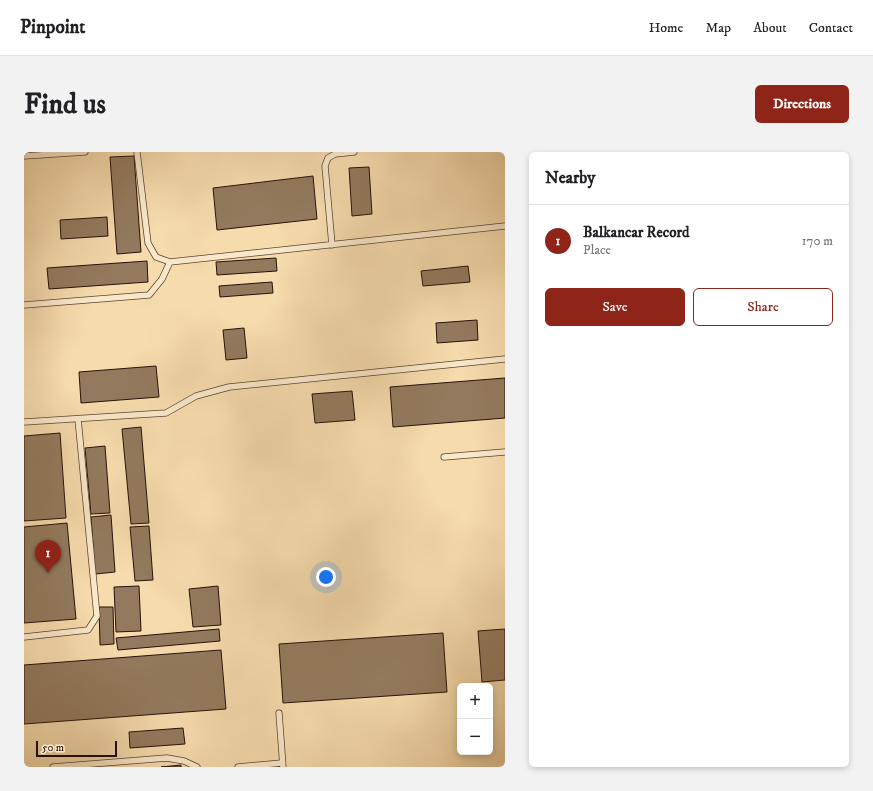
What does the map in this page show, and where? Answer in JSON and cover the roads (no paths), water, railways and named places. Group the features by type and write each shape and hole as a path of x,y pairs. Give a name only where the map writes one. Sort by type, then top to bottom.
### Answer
{"lane":[{"path":"24,156 85,152"},
{"path":"138,152 148,243 156,257 170,262 505,226"},
{"path":"332,244 325,166 328,158 335,154 354,152"},
{"path":"24,305 149,294 162,279 170,262"},
{"path":"24,422 166,413 196,396 229,387 505,359"},
{"path":"24,637 88,630 97,616 78,419"},
{"path":"444,457 505,452"},
{"path":"238,767 282,765 279,713"},
{"path":"53,767 167,758 184,760 197,767"}],"place":[{"name":"Balkancar Record","path":"48,573"}]}
